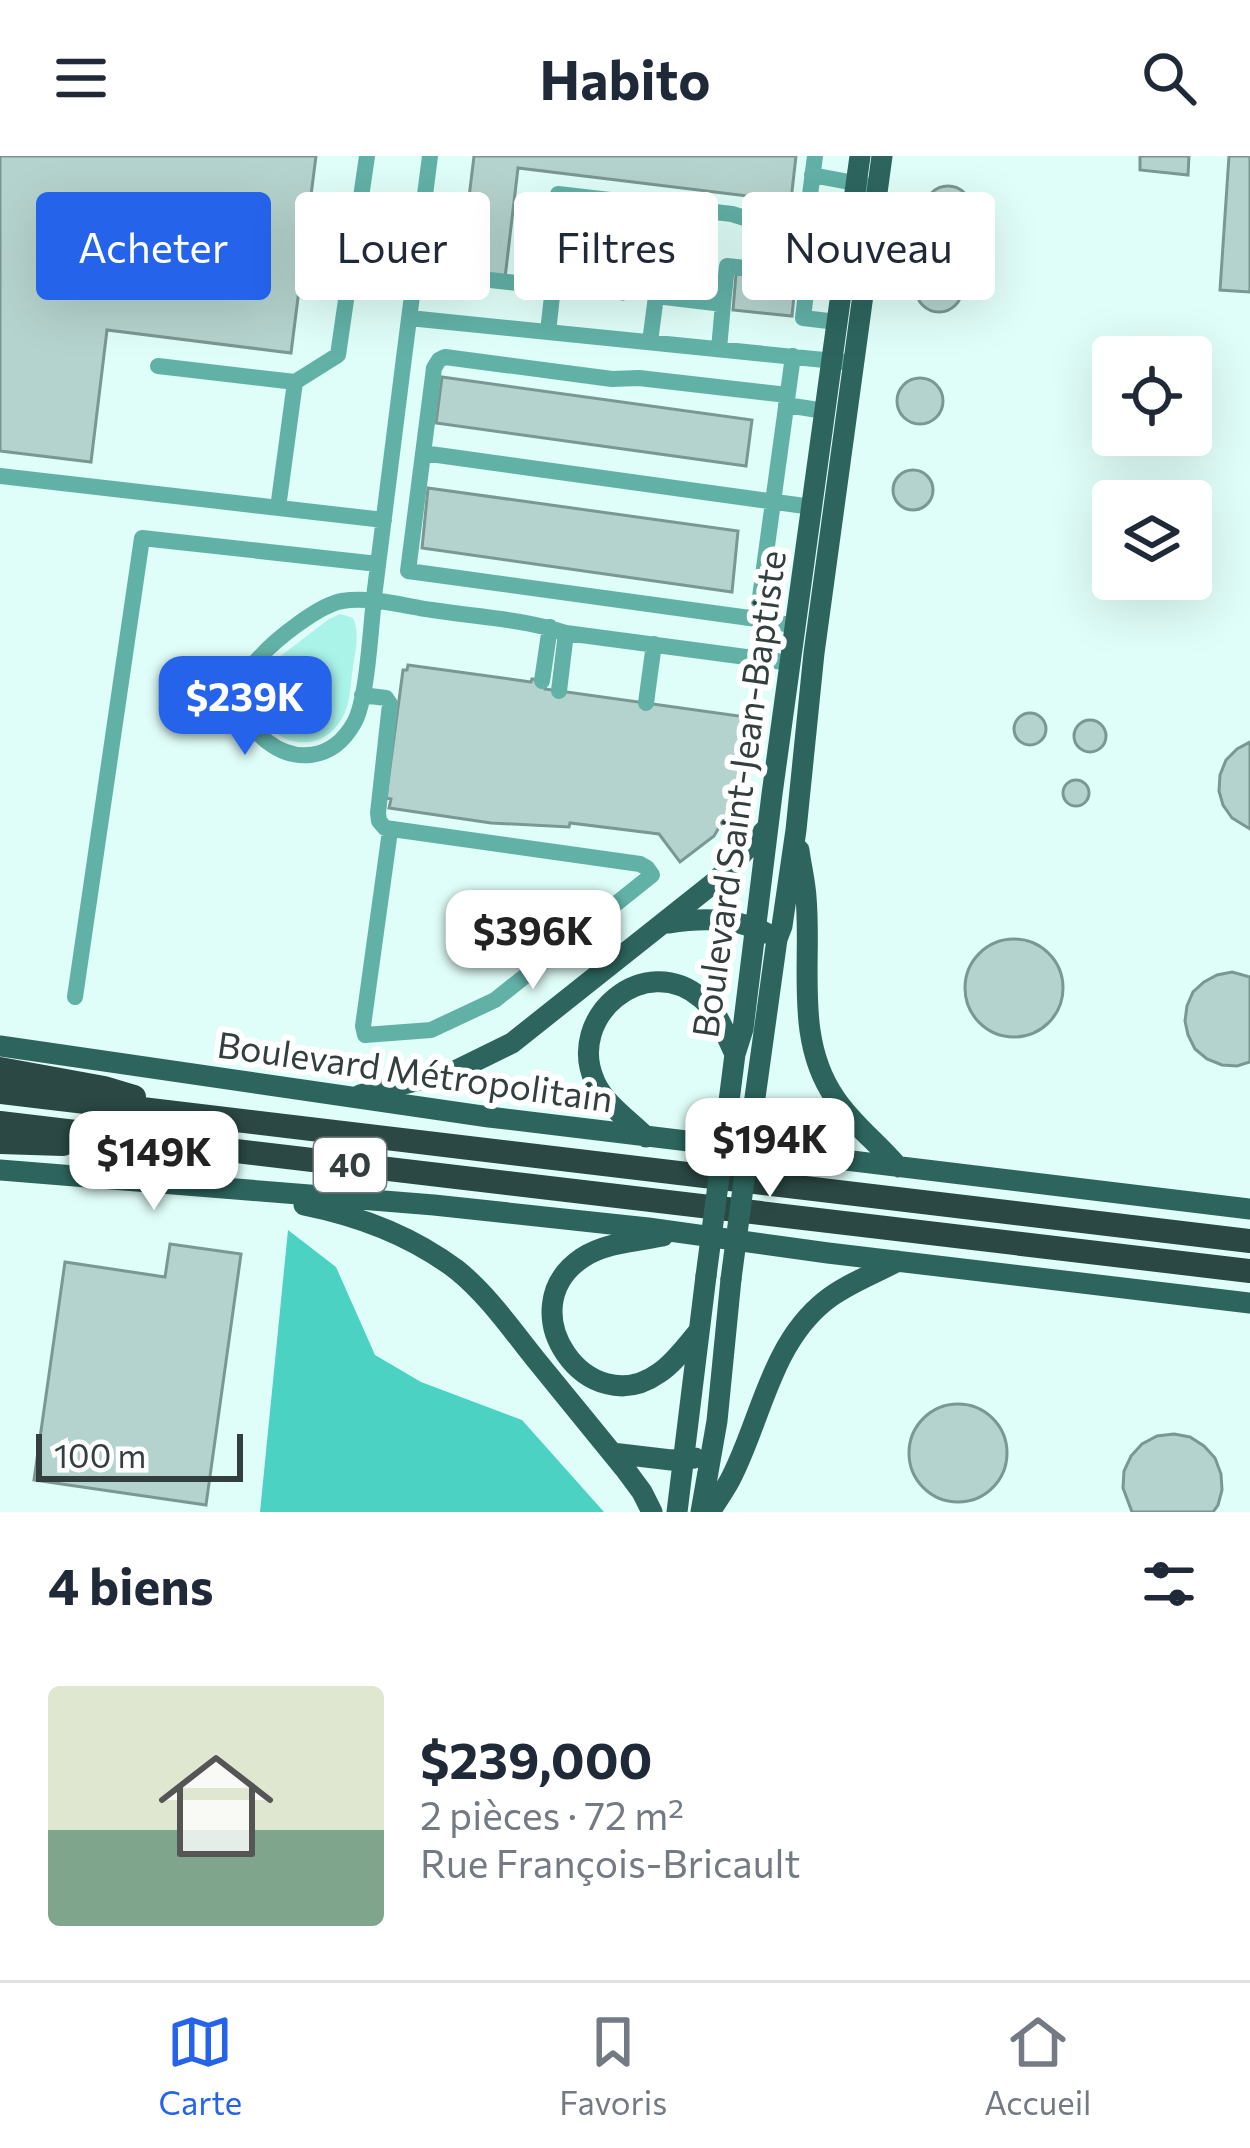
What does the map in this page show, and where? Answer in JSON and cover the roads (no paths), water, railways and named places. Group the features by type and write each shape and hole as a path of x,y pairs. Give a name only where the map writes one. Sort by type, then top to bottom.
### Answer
{"highway":[{"path":"0,1069 104,1088 188,1115"},
{"name":"40","path":"0,1093 1250,1241"},
{"name":"40","path":"0,1123 1250,1271"},
{"path":"0,1142 150,1141"}],"main road":[{"name":"Boulevard Saint-Jean-Baptiste","path":"701,1512 777,939 796,830 843,362 867,185 860,156"},
{"name":"Boulevard Saint-Jean-Baptiste","path":"865,192 882,156"},
{"name":"Boulevard Saint-Jean-Baptiste","path":"677,1512 825,410 843,362 837,322 840,300"},
{"path":"352,1097 439,1076 526,1034 724,874 768,827"},
{"path":"796,830 806,897 807,990 816,1061 835,1098 898,1167"},
{"path":"665,924 711,920 743,924 777,939"},
{"path":"646,1137 604,1096 591,1071 591,1033 610,1000 642,984 679,985 713,1010 735,1054"},
{"name":"Boulevard Métropolitain","path":"0,1046 646,1137 1250,1210"},
{"path":"0,1170 386,1200 1250,1303"},
{"path":"191,1187 328,1210 382,1228 430,1252 485,1298 612,1453 652,1512"},
{"path":"681,1232 584,1256 559,1286 554,1325 558,1342 574,1366 618,1384 645,1381 662,1372 698,1332"},
{"path":"710,1512 730,1479 779,1361 800,1326 830,1297 898,1261"},
{"path":"612,1453 711,1457"}],"street":[{"path":"158,366 295,382 338,355 367,156"},
{"path":"430,156 373,602 362,695 358,716 335,745 309,755 288,754 261,738 244,701 252,665 328,605 350,601 373,602 791,663"},
{"path":"718,212 806,226 814,165 867,185"},
{"path":"719,349 727,266 742,268"},
{"path":"650,342 656,296 723,304"},
{"path":"548,332 552,300"},
{"path":"805,300 803,318 837,322"},
{"path":"409,318 843,362"},
{"path":"757,619 793,356"},
{"path":"796,626 408,572 434,368 445,357 612,379 639,378 825,410"},
{"path":"278,508 295,382"},
{"path":"423,453 812,507"},
{"path":"0,476 384,520"},
{"path":"75,997 142,538 378,564"},
{"path":"542,681 558,630"},
{"path":"558,630 559,691"},
{"path":"646,703 654,644"},
{"path":"362,695 386,698 390,704 377,816 390,831 640,864 652,875 495,1000 431,1030 365,1035 390,831"}]}
